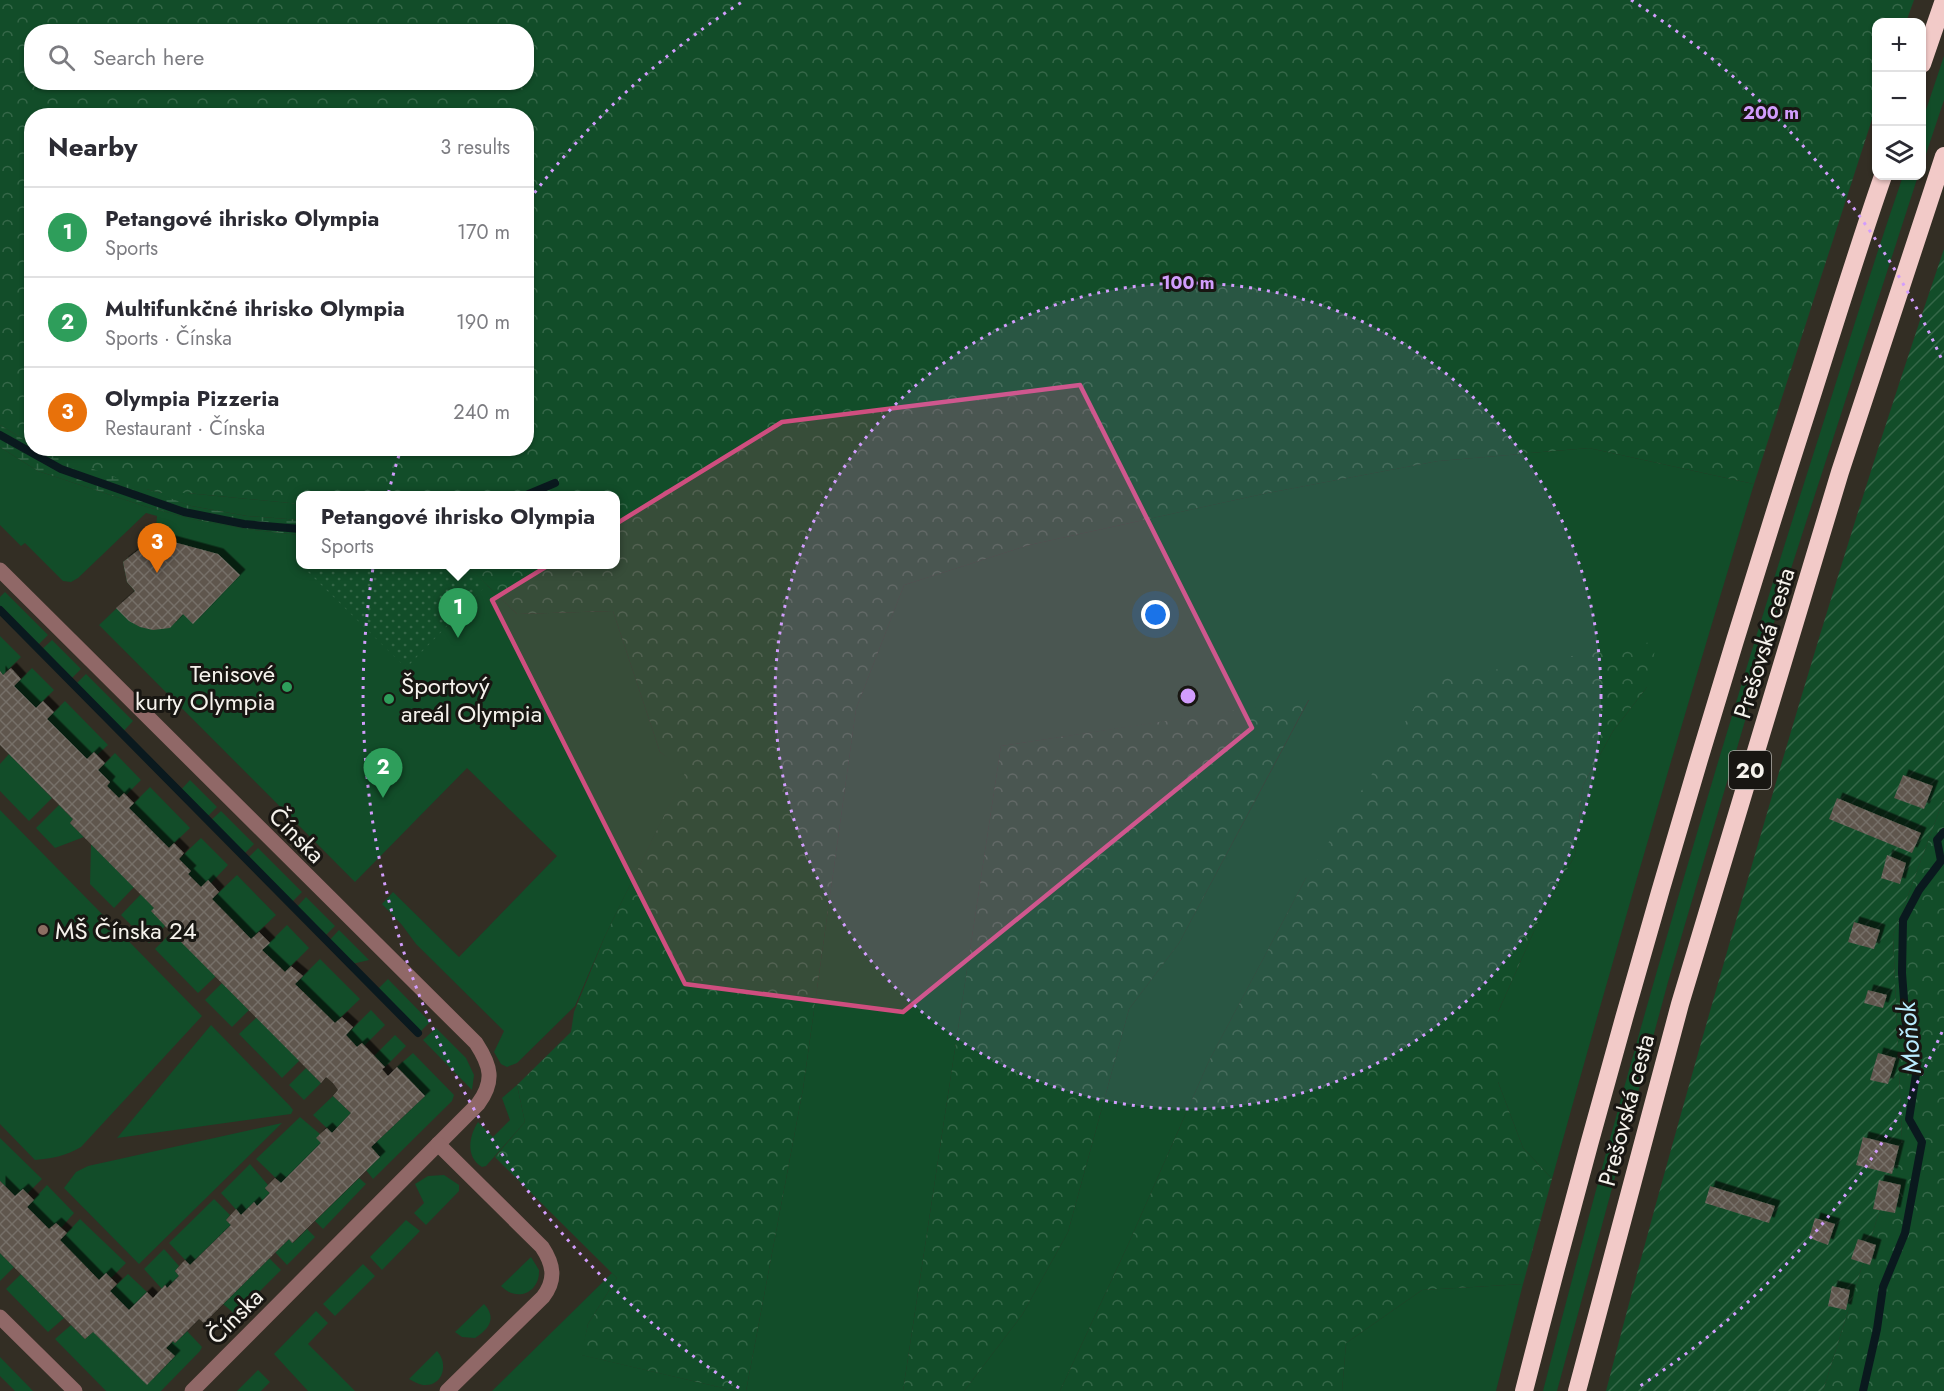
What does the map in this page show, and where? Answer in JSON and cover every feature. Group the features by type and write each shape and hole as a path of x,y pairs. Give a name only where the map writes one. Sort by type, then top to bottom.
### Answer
{"highway":[{"path":"1926,52 1944,0"},
{"name":"Prešovská cesta","path":"1577,1391 1680,1004 1840,472 1944,156"},
{"name":"Prešovská cesta","path":"1524,1391 1675,840 1755,574 1882,180"}],"street":[{"name":"Čínska","path":"0,570 476,1043 487,1066 489,1086 478,1104 192,1391"},
{"path":"438,1144 542,1247 548,1256 553,1276 550,1287 543,1297 447,1391"},
{"path":"0,1317 75,1391"}],"highlighted area":[{"path":"1080,385 1252,728 903,1012 685,984 492,600 782,422"}],"green space":[{"path":"0,0 1914,0 1907,18 1872,18 1872,119 1754,484 1589,448 1438,461 1267,493 1029,545 904,585 856,709 803,1089 746,1391 736,1391 581,1355 588,1324 617,1278 495,1157 525,1122 517,1085 571,1032 574,1012 605,936 686,771 660,752 613,611 517,614 470,569 620,569 620,491 296,491 296,504 187,493 162,493 137,487 58,456 534,456 534,108 24,108 24,440 0,425"},
{"path":"1944,56 1944,100 1926,154 1926,110"},
{"path":"1902,180 1917,180 1778,609 1668,982 1557,1391 1543,1391 1607,1149 1710,789 1871,271"},
{"path":"1944,249 1944,798 1893,936 1902,1139 1823,1391 1606,1391 1680,1116 1778,775 1858,511"},
{"path":"0,425 24,440 24,456 59,456 191,506 247,516 296,520 296,535 246,529 192,519 144,506 38,471 0,447"},
{"name":"Športový areál Olympia","path":"0,447 38,471 144,506 192,519 246,529 296,535 296,569 470,569 517,614 613,611 660,752 687,770 605,936 575,1006 517,1063 507,1067 501,1064 494,1052 504,1031 416,944 382,904 393,892 459,957 557,856 467,768 355,882 99,625 135,591 127,582 123,562 155,537 157,516 146,513 71,582 63,581 25,543 21,546 0,525"},
{"path":"1589,448 1754,484 1651,831 1552,1179 1523,1148 1498,1082 1498,1012 1538,922 1575,855 1583,785 1613,731 1647,687 1306,878 1209,1061 1128,1245 1060,1391 964,1391 1022,1315 1068,1232 1129,1009 1179,943 1309,700 1001,746 903,1391 746,1391 803,1089 856,709 904,585 1029,545 1267,493 1438,461"},
{"path":"137,487 162,493 187,493 296,504 296,520 247,516 191,506"},
{"path":"305,569 470,569 487,585 406,668"},
{"path":"5,592 48,635 35,648 0,613 0,597"},
{"path":"0,636 21,657 3,675 0,671"},
{"path":"52,640 81,669 68,682 39,652"},
{"path":"1657,641 1647,687 1613,731 1583,785 1575,855 1538,922 1498,1012 1498,1082 1523,1148 1552,1179 1523,1284 1422,1290 1346,1343 1342,1391 1060,1391 1128,1245 1209,1061 1306,878 1431,681"},
{"path":"32,668 54,690 36,708 14,686"},
{"path":"86,674 133,721 120,735 73,687"},
{"path":"1309,699 1179,943 1129,1009 1068,1232 1022,1315 964,1391 903,1391 1001,746"},
{"path":"65,701 108,745 97,755 94,752 87,759 47,719"},
{"path":"115,753 141,780 126,795 124,793 119,798 107,786 110,782 98,770"},
{"path":"9,754 52,798 29,821 0,791 0,764"},
{"path":"190,780 217,807 204,820 178,793"},
{"path":"150,787 190,828 169,848 129,808"},
{"path":"1944,798 1944,1391 1823,1391 1902,1139 1893,936"},
{"path":"59,805 73,819 70,823 84,837 55,848 36,828"},
{"name":"MŠ Čínska 24","path":"0,810 202,1016 81,1147 70,1153 35,1160 0,1124"},
{"path":"221,811 254,844 241,857 208,823"},
{"path":"201,838 228,865 211,883 201,887 188,874 191,871 179,859"},
{"path":"91,844 134,887 114,908 90,884"},
{"path":"258,848 302,892 289,905 245,861"},
{"path":"237,875 276,915 251,939 212,899"},
{"path":"141,894 154,908 165,926 149,943 121,915"},
{"path":"306,897 335,926 322,939 294,910"},
{"path":"287,925 309,948 285,972 262,950"},
{"path":"339,930 369,960 348,965 327,943"},
{"path":"172,932 216,976 198,993 155,949"},
{"path":"320,959 360,999 335,1023 295,984"},
{"path":"388,979 430,1022 417,1035 375,992"},
{"path":"222,983 249,1010 232,1027 205,1000"},
{"path":"371,1010 385,1025 364,1046 361,1043 357,1047 346,1035"},
{"path":"257,1017 300,1060 282,1078 239,1034"},
{"path":"211,1025 290,1106 293,1110 291,1114 117,1138"},
{"path":"436,1028 466,1058 474,1075 472,1090 423,1040"},
{"path":"395,1035 406,1046 385,1067 374,1056"},
{"path":"413,1053 454,1095 452,1101 373,1179 366,1170 371,1147 425,1096 397,1067"},
{"path":"306,1068 321,1083 304,1100 289,1085"},
{"path":"517,1085 525,1122 486,1166 482,1167 473,1158 471,1152 471,1140 475,1128 478,1122 493,1137 510,1120 502,1098"},
{"path":"333,1096 351,1113 332,1133 313,1115"},
{"path":"300,1117 320,1134 317,1138 321,1143 281,1183 256,1159"},
{"path":"282,1123 139,1264 64,1188 76,1172 88,1166"},
{"path":"0,1138 42,1179 27,1194 15,1196 0,1181"},
{"path":"250,1164 268,1185 265,1189 270,1193 257,1206 254,1203 241,1215 221,1193"},
{"path":"444,1175 459,1185 459,1191 426,1225 414,1213 424,1203 415,1184 428,1176"},
{"path":"359,1178 366,1184 323,1229 315,1221"},
{"path":"47,1185 74,1213 61,1228 56,1223 49,1229 27,1207"},
{"path":"214,1199 230,1215 226,1220 231,1225 190,1265 169,1243"},
{"path":"80,1219 126,1263 111,1278 106,1273 99,1280 60,1240"},
{"path":"406,1220 420,1231 382,1270 370,1257"},
{"path":"307,1229 315,1237 287,1265 275,1252 289,1239 293,1243"},
{"path":"164,1249 179,1266 175,1271 179,1276 167,1288 165,1285 162,1289 144,1269"},
{"path":"0,1253 14,1267 0,1281"},
{"path":"531,1257 539,1270 536,1284 532,1289 526,1293 514,1294 501,1286"},
{"path":"269,1258 281,1270 236,1315 223,1304"},
{"path":"363,1264 375,1276 335,1316 323,1304"},
{"path":"612,1273 617,1278 588,1324 582,1355 736,1391 492,1391"},
{"path":"21,1274 64,1318 48,1332 6,1289"},
{"path":"128,1274 147,1292 129,1310 110,1291"},
{"path":"1523,1284 1496,1391 1342,1391 1346,1343 1422,1290"},
{"path":"484,1304 491,1319 484,1331 475,1338 462,1337 455,1332"},
{"path":"316,1311 328,1323 308,1344 355,1391 308,1391 274,1354"},
{"path":"71,1325 85,1339 93,1332 174,1356 166,1348 187,1331 202,1347 161,1391 106,1391 55,1339"},
{"path":"437,1351 443,1362 439,1379 430,1385 423,1385 409,1379"},
{"path":"0,1357 33,1391 15,1391 0,1376"},
{"path":"258,1370 270,1382 261,1391 237,1391"}],"building":[{"path":"155,537 218,554 240,575 193,624 183,614 170,628 153,630 129,621 116,608 135,591 127,582 123,562"},
{"path":"11,668 21,679 14,686 36,708 43,701 54,712 47,719 87,759 94,752 105,763 98,770 110,782 107,786 119,798 124,793 134,803 129,808 169,848 174,843 184,853 179,859 191,871 188,874 201,887 208,880 219,892 212,899 251,939 259,932 270,943 262,950 285,972 291,966 303,976 295,984 335,1023 342,1017 353,1027 346,1035 357,1047 362,1043 385,1067 382,1069 388,1076 397,1067 425,1096 371,1147 380,1157 292,1243 289,1239 204,1323 199,1319 175,1343 173,1341 166,1348 175,1356 147,1385 93,1332 85,1339 0,1253 0,1181 15,1196 23,1189 34,1200 27,1207 49,1229 56,1223 67,1233 60,1240 99,1280 106,1273 117,1284 110,1291 129,1310 147,1292 153,1298 165,1285 167,1288 179,1276 175,1271 185,1260 190,1265 231,1225 226,1220 236,1209 241,1215 254,1202 257,1206 270,1193 265,1188 275,1178 281,1183 321,1143 316,1138 327,1128 332,1133 351,1113 333,1096 338,1090 333,1083 326,1077 321,1083 165,926 151,911 154,908 70,823 73,819 0,745 0,671 3,675"},
{"path":"1903,775 1933,786 1924,809 1894,798"},
{"path":"1837,798 1921,833 1912,853 1829,819"},
{"path":"1887,855 1906,863 1900,884 1881,878"},
{"path":"1854,922 1880,930 1874,949 1848,942"},
{"path":"1868,990 1887,995 1883,1008 1864,1003"},
{"path":"1878,1053 1896,1058 1888,1084 1870,1080"},
{"path":"1863,1137 1899,1146 1892,1174 1856,1165"},
{"path":"1879,1180 1901,1185 1895,1213 1873,1209"},
{"path":"1710,1186 1775,1206 1769,1223 1705,1203"},
{"path":"1815,1218 1835,1224 1828,1245 1809,1238"},
{"path":"1858,1239 1876,1245 1870,1265 1851,1259"},
{"path":"1832,1286 1850,1290 1846,1310 1828,1306"}],"waterway":[{"path":"0,435 24,448"},
{"path":"38,456 61,469 184,512 244,524 296,529"},
{"path":"536,491 555,483"},
{"path":"0,610 418,1033"},
{"name":"Moňok","path":"1863,1391 1877,1329 1883,1287 1905,1233 1922,1142 1909,1119 1917,1068 1906,1026 1902,973 1903,920 1919,890 1941,861 1937,840 1944,832"}],"place":[{"name":"Olympia Pizzeria","path":"157,573"},
{"name":"Petangové ihrisko Olympia","path":"458,638"},
{"name":"Tenisové kurty Olympia","path":"287,687"},
{"name":"Športový areál Olympia","path":"389,699"},
{"name":"Multifunkčné ihrisko Olympia","path":"383,798"},
{"name":"MŠ Čínska 24","path":"43,930"}]}
